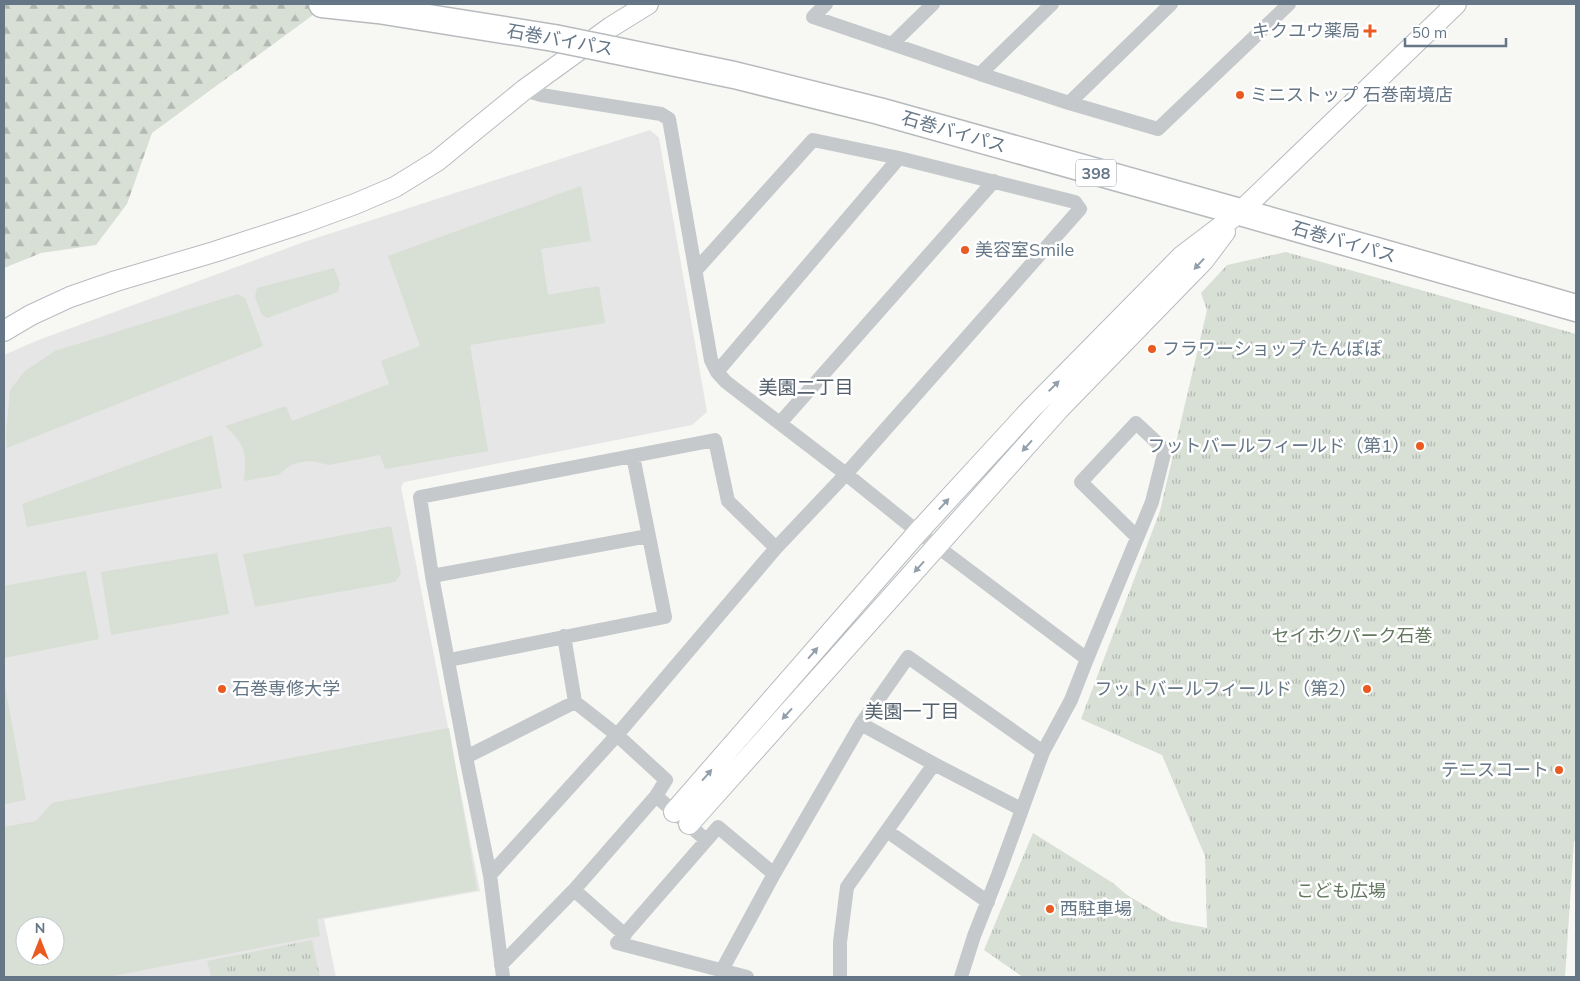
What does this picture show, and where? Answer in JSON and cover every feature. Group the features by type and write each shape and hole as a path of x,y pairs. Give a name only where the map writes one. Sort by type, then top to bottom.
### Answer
{"highway":[{"name":"石巻バイパス","path":"322,4 378,10 554,38 734,75 879,111 1576,308"}],"street":[{"path":"4,331 31,315 79,294 303,223 395,187 437,161 524,90 611,27 648,4"},
{"path":"826,4 813,17 1069,103 1158,129 1289,4"},
{"path":"892,44 933,4"},
{"path":"980,74 1052,4"},
{"path":"1069,103 1171,4"},
{"path":"682,818 918,532 1032,409 1182,256 1240,212 1456,4"},
{"path":"524,90 540,95 661,114 668,119 711,360 717,372 726,382 768,416 780,423 918,532 1087,659"},
{"path":"490,875 617,735 776,548 846,474 1080,209 1075,202 994,181 813,140 696,270"},
{"path":"717,372 899,158"},
{"path":"780,423 994,181"},
{"path":"682,818 938,547 1060,408 1204,260 1240,212"},
{"path":"961,977 974,936 1043,752 1071,700 1152,502 1165,450 1136,422 1080,482 1137,536"},
{"path":"502,971 490,875 432,576 420,497 715,440 728,502 776,548"},
{"path":"449,660 665,617 633,456"},
{"path":"432,576 648,536"},
{"path":"502,971 656,796 666,780 617,735 576,702 564,636"},
{"path":"722,970 774,874 861,724 908,657 1043,752"},
{"path":"466,757 576,702"},
{"path":"861,724 1021,809"},
{"path":"840,977 840,942 847,887 934,764"},
{"path":"656,796 706,840"},
{"path":"747,977 617,943 718,827 774,874"},
{"path":"887,831 988,902"},
{"path":"574,890 624,935"}],"shaded area":[{"name":"石巻専修大学","path":"650,130 659,138 707,412 692,425 404,482 401,487 480,891 324,919 336,977 4,977 4,355 36,341 304,242"}],"green space":[{"path":"4,4 328,4 152,133 127,204 96,245 41,253 4,268"},
{"path":"581,186 591,241 541,249 548,295 599,286 605,323 470,345 488,451 385,469 380,455 329,465 311,461 301,462 291,465 278,475 244,481 244,450 225,426 286,406 292,421 389,384 381,361 420,346 388,256"},
{"name":"セイホクパーク石巻","path":"1286,252 1576,334 1576,841 1574,841 1565,977 1023,977 984,950 1033,833 1113,883 1127,895 1171,921 1207,928 1205,856 1162,755 1081,719 1160,511 1207,310 1201,293 1227,265"},
{"path":"334,268 340,284 338,292 267,318 262,315 255,297 257,288"},
{"path":"238,294 245,298 263,346 7,448 6,435 10,390 25,371 55,351"},
{"path":"212,435 222,488 27,527 22,504"},
{"path":"391,526 401,574 395,582 255,607 243,554"},
{"path":"217,553 229,614 111,635 101,572"},
{"path":"86,571 99,639 4,658 4,586"},
{"path":"4,686 26,800 4,804"},
{"path":"449,728 477,890 317,919 320,936 108,977 4,977 4,827 36,821 52,803"},
{"path":"312,940 320,977 211,977 207,961"}],"place":[{"name":"キクユウ薬局","path":"1370,31"},
{"name":"ミニストップ 石巻南境店","path":"1240,95"},
{"name":"美容室Smile","path":"965,250"},
{"name":"フラワーショップ たんぽぽ","path":"1152,349"},
{"name":"フットバールフィールド（第1）","path":"1420,446"},
{"name":"石巻専修大学","path":"222,689"},
{"name":"フットバールフィールド（第2）","path":"1367,689"},
{"name":"テニスコート","path":"1559,770"},
{"name":"西駐車場","path":"1050,909"}],"district":[{"name":"美園二丁目","path":"806,387"},
{"name":"美園一丁目","path":"912,711"}],"park label":[{"name":"こども広場","path":"1341,891"}]}
